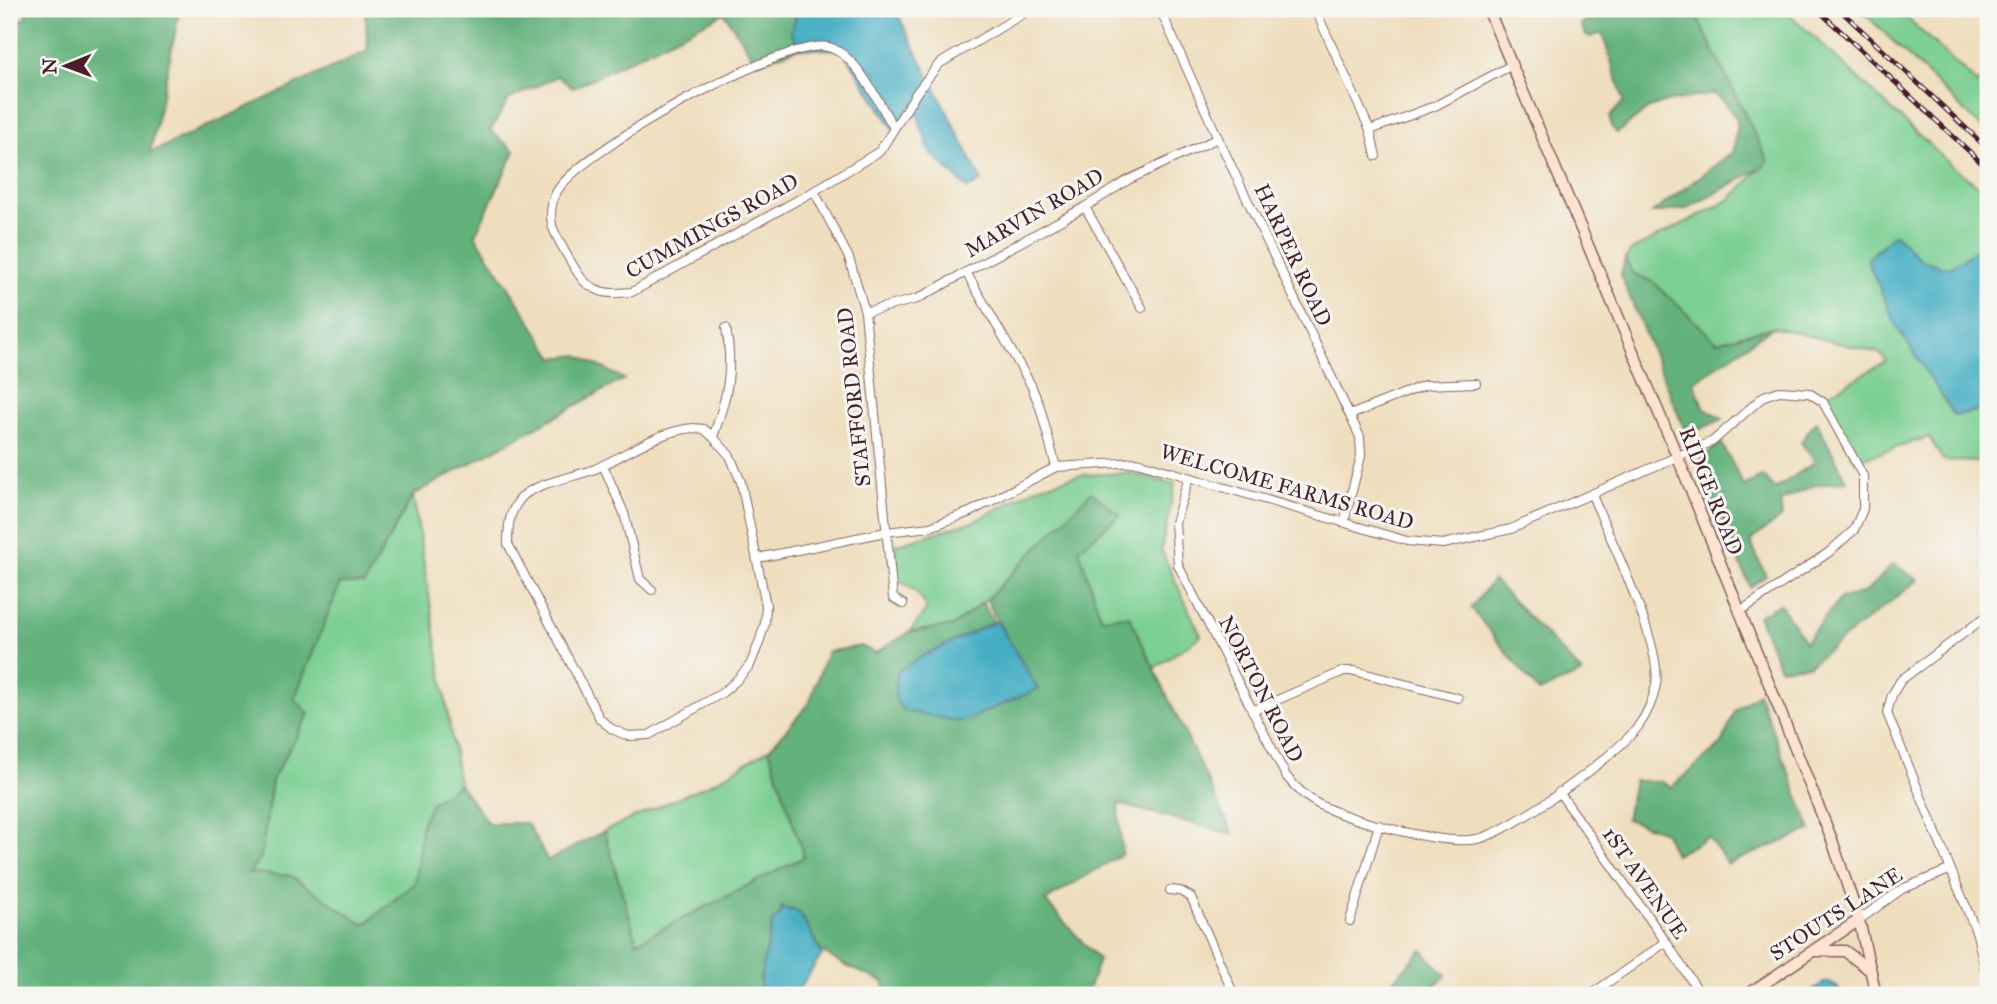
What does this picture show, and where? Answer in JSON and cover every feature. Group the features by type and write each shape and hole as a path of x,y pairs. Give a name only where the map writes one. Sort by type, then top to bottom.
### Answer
{"street":[{"name":"CUMMINGS ROAD","path":"894,128 855,65 843,54 828,47 810,47 740,72 679,103 616,143 567,178 556,194 550,211 552,227 584,282 598,290 617,294 632,292 814,191 880,151 928,76 939,64 1031,9"},
{"name":"HARPER ROAD","path":"1160,9 1360,437 1361,456 1344,522"},
{"path":"1315,9 1370,130 1376,156"},
{"name":"RIDGE ROAD","path":"1488,9 1678,458 1832,840 1859,920 1876,995"},
{"path":"1370,130 1435,106 1513,65"},
{"name":"MARVIN ROAD","path":"865,312 917,299 1085,207 1128,180 1218,138"},
{"name":"STAFFORD ROAD","path":"814,191 849,258 865,312 893,598 904,604"},
{"path":"1085,207 1142,308"},
{"path":"966,272 1031,385 1040,407 1056,467"},
{"path":"713,437 726,400 731,369 726,328"},
{"path":"1350,415 1425,384 1476,383"},
{"name":"WELCOME FARMS ROAD","path":"758,558 886,532 930,527 970,512 1056,467 1137,463 1407,541 1443,544 1511,529 1678,458 1713,441 1764,396 1779,391 1796,390 1809,393 1823,402 1863,476 1863,509 1854,530 1828,553 1739,612"},
{"path":"704,429 730,456 741,482 758,558 766,605 765,623 750,665 722,694 649,735 628,736 612,729 600,719 508,544 508,522 514,505 527,493 603,465 674,430 704,429"},
{"path":"603,465 624,513 640,579 652,590"},
{"name":"NORTON ROAD","path":"1189,477 1175,523 1178,565 1280,768 1299,791 1324,807 1379,825 1443,840 1475,840 1505,829 1621,746 1638,727 1649,708 1656,683 1655,656 1592,495"},
{"path":"1988,615 1901,680 1892,695 1887,713 1984,951 1988,983"},
{"path":"1252,711 1344,671 1355,671 1458,698"},
{"name":"1ST AVENUE","path":"1559,792 1702,995"},
{"path":"1350,921 1379,825"},
{"name":"STOUTS LANE","path":"1747,995 1902,889 1950,870"},
{"path":"1170,890 1180,891 1191,897 1234,995"},
{"path":"1590,995 1666,942"},
{"path":"1813,951 1845,951 1871,971"}],"green space":[{"path":"23,9 180,9 150,153 368,51 365,9 799,9 791,32 799,48 757,63 724,13 573,88 558,76 509,99 490,131 515,151 475,235 554,358 578,355 624,379 413,495 364,584 340,584 294,699 309,713 272,780 261,857 249,873 291,876 364,925 415,883 422,823 431,803 459,784 488,823 527,823 548,861 604,831 637,942 804,857 769,749 809,704 827,652 861,646 875,653 910,632 953,626 982,603 994,622 923,656 897,672 1038,689 997,621 987,599 1091,492 1120,515 1079,549 1101,618 1129,616 1233,834 1118,804 1122,854 1045,901 1099,960 1086,995 884,995 884,982 846,966 821,951 801,915 794,910 781,909 780,915 773,921 760,980 760,995 9,995 9,25 27,18"},
{"path":"1605,9 1693,9 1768,161 1763,167 1686,209 1652,213 1734,151 1737,120 1715,94 1669,101 1649,108 1617,133 1611,126 1610,117 1624,101 1602,33 1590,37 1585,35 1581,24"},
{"path":"1693,9 1784,9 1953,167 1988,193 1988,248 1984,245 1949,269 1921,260 1895,234 1973,412 1988,407 1988,463 1943,460 1929,437 1855,461 1823,397 1887,361 1879,353 1773,327 1717,342 1653,282 1632,273 1625,259 1632,250 1729,200 1768,161"},
{"path":"1860,9 1897,9 1977,83 1988,75 1988,134"},
{"path":"1625,259 1632,273 1653,282 1717,342 1773,327 1694,382 1704,408 1723,419 1687,435 1621,276"},
{"path":"1816,421 1847,481 1815,485 1780,502 1782,517 1750,541 1766,576 1750,587 1698,462 1721,442 1744,486 1763,476 1775,489 1815,462 1801,442"},
{"path":"1129,473 1175,484 1161,550 1201,636 1153,669 1129,616 1101,618 1078,549 987,599 953,626 910,632 927,609 916,592 898,580 895,545 975,521 1040,486 1080,475"},
{"path":"413,495 459,784 431,803 422,823 415,883 364,925 291,876 249,873 261,857 272,780 309,714 294,700 340,584 364,583"},
{"path":"1893,564 1918,580 1809,665 1780,668 1758,616 1780,604 1805,642 1841,598 1866,592"},
{"path":"1493,580 1582,673 1539,692 1471,608"},
{"path":"1758,693 1811,830 1728,864 1708,837 1675,855 1665,832 1626,819 1634,781 1659,781 1671,787 1722,744 1735,711"},
{"path":"769,749 804,857 637,942 604,831 716,781"},
{"path":"1422,950 1446,976 1423,995 1374,995 1393,981"}],"water":[{"path":"799,9 895,9 982,181 968,189 930,152 913,102 894,130 843,50 799,48 791,32"},
{"path":"1895,234 1921,260 1949,268 1984,245 1988,248 1988,407 1955,416 1897,327 1867,260"},
{"path":"997,621 1038,689 962,722 905,711 901,707 895,694 897,672 923,656"},
{"path":"782,907 801,915 822,955 800,987 790,992 762,994 760,980 773,921 780,915"},
{"path":"1830,982 1838,987 1841,995 1805,995 1824,983"}],"railway":[{"path":"1817,9 1988,169"},
{"path":"1839,9 1988,149"}]}
